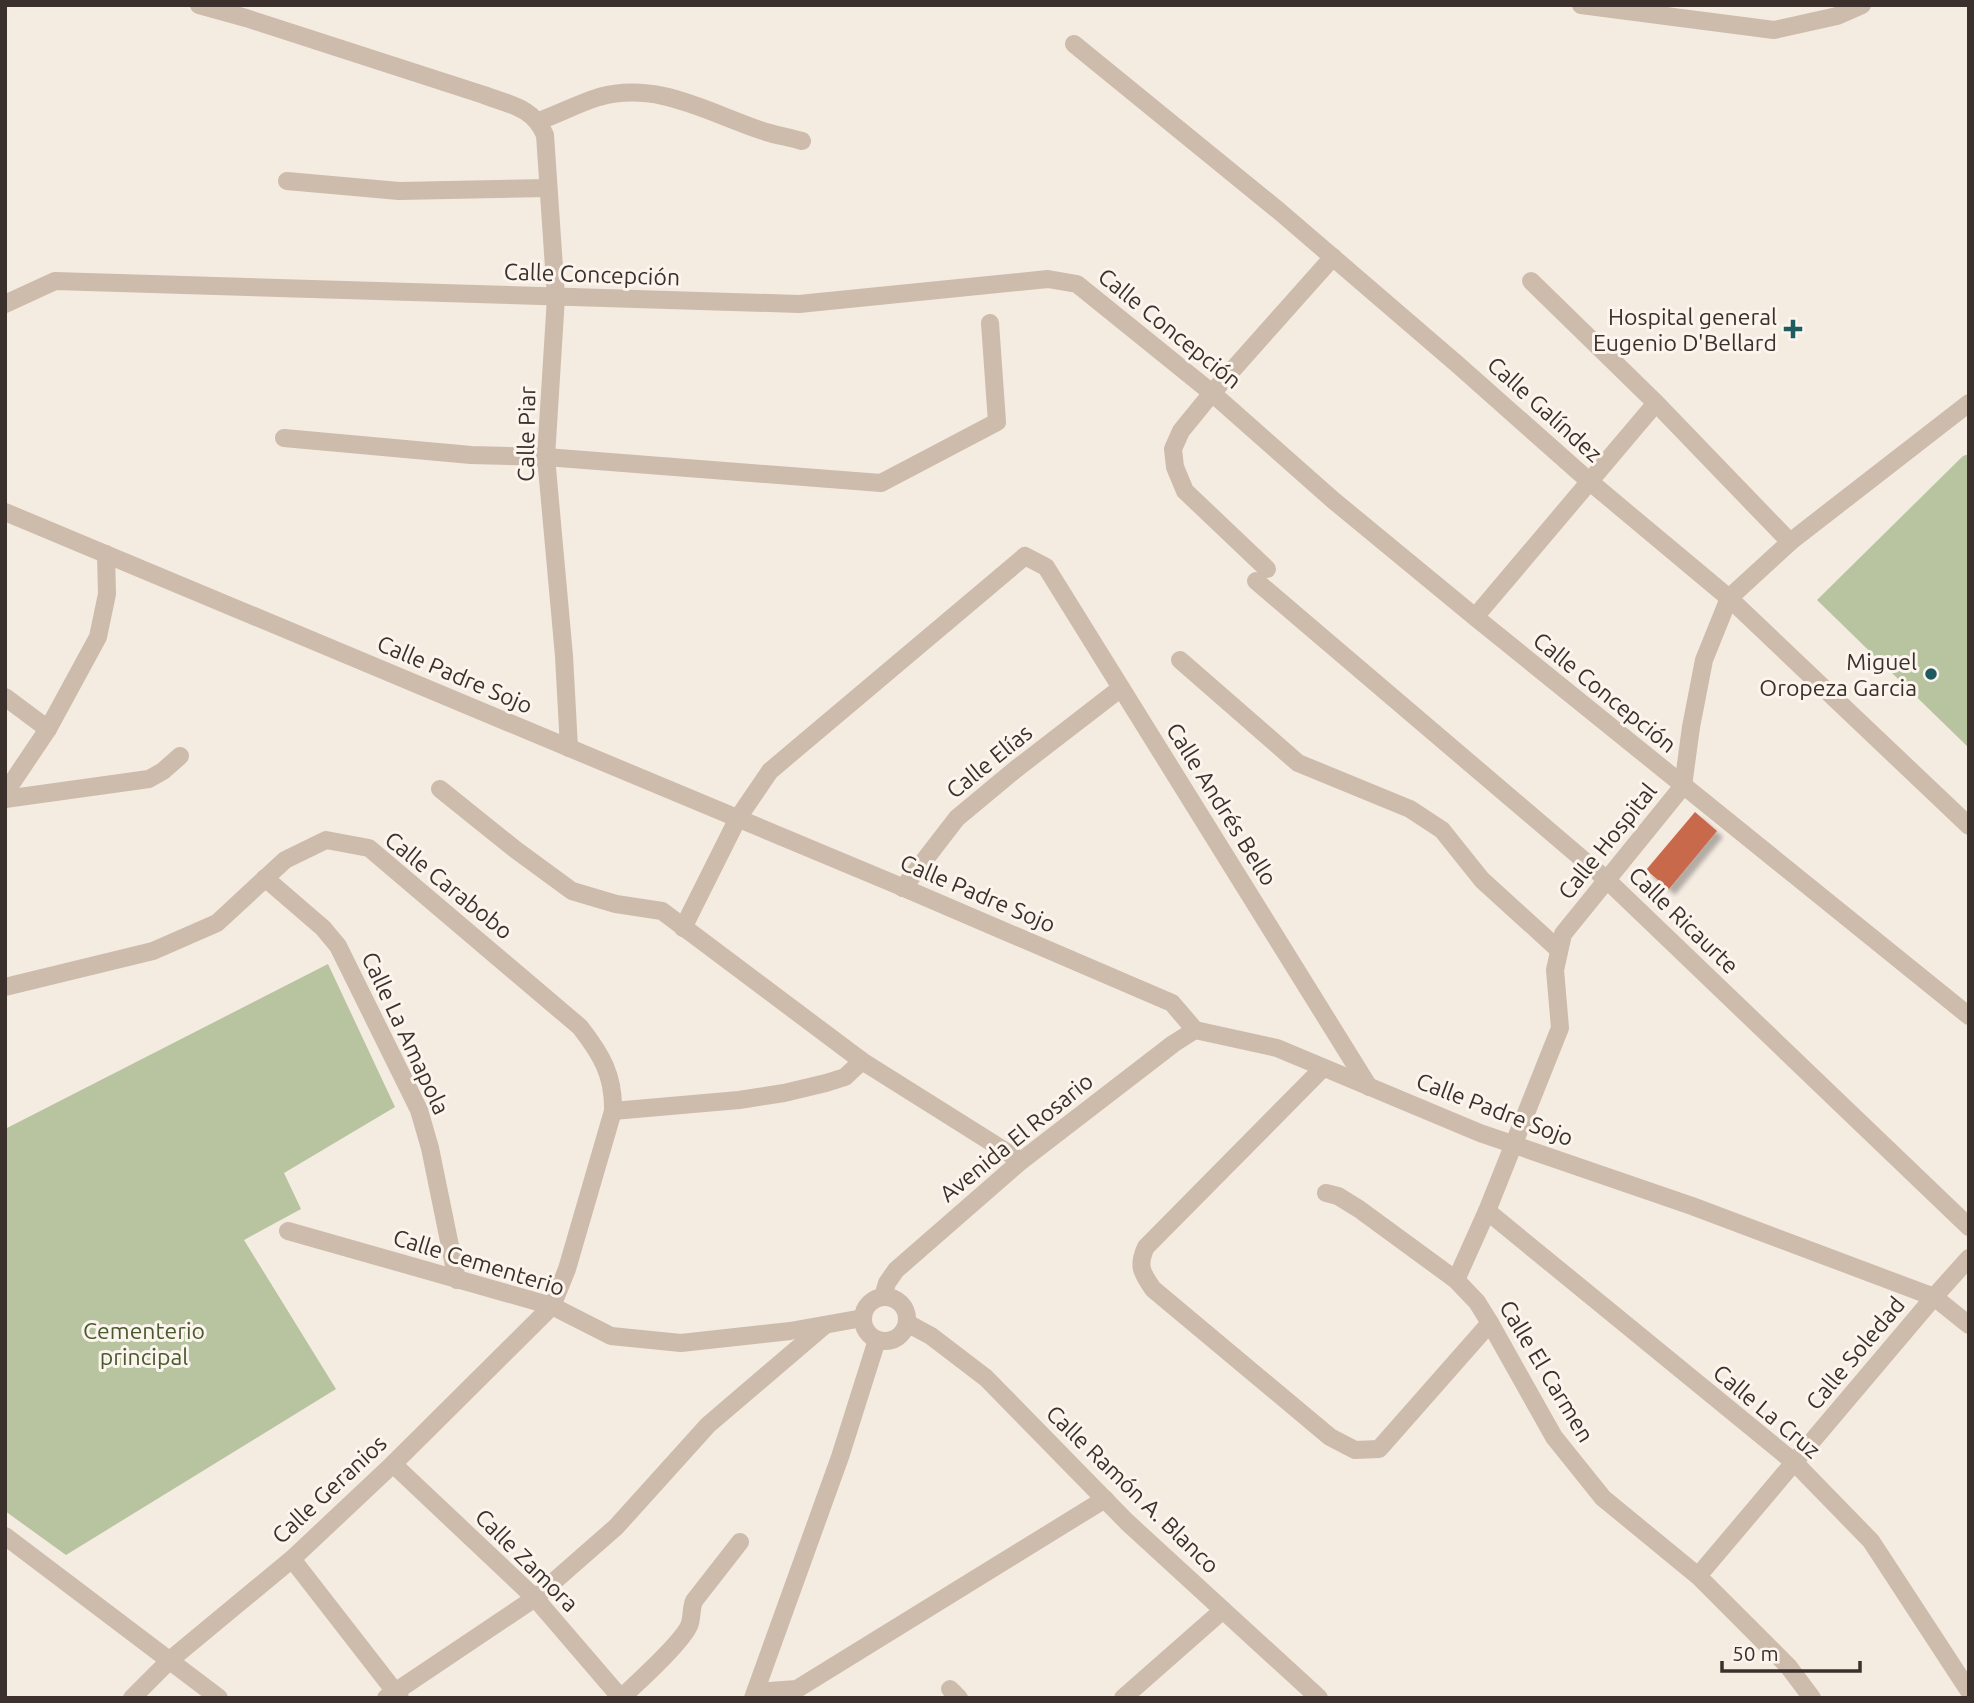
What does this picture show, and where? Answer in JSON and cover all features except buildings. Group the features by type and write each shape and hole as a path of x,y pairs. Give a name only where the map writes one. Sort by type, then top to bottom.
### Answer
{"street":[{"path":"199,5 484,95 519,108 539,121 599,97 644,93 678,98 761,130 802,141"},
{"path":"1581,5 1774,30 1837,16 1862,5"},
{"name":"Calle Galíndez","path":"1073,44 1279,211 1589,481 1729,598 1969,826"},
{"name":"Calle Piar","path":"539,121 545,135 556,297 546,457 564,656 569,748"},
{"path":"287,181 399,191 548,188"},
{"name":"Calle Ricaurte","path":"1333,257 1181,430 1173,449 1175,467 1185,491 1262,575 1607,880 1969,1227"},
{"name":"Calle Concepción","path":"5,304 55,281 799,304 1048,279 1077,284 1212,393 1333,500 1475,617 1969,1016"},
{"path":"1531,282 1656,403 1790,542"},
{"path":"284,438 471,455 546,457 881,483 997,422 990,323"},
{"path":"1475,617 1656,403"},
{"name":"Calle Hospital","path":"1456,1280 1487,1211 1560,1028 1555,970 1563,934 1683,786 1704,660 1729,598 1790,542 1969,403"},
{"name":"Calle Padre Sojo","path":"5,512 738,818 1172,1003 1195,1030 1277,1048 1480,1133 1692,1206 1934,1297 1969,1325"},
{"path":"5,793 48,729 98,637 107,594 106,554"},
{"name":"Calle Andrés Bello","path":"738,818 769,771 1025,556 1046,567 1369,1087"},
{"path":"1180,660 1298,763 1410,809 1441,831 1482,880 1559,950"},
{"name":"Calle Elías","path":"903,888 957,818 1121,688"},
{"path":"5,697 48,729"},
{"path":"5,799 149,779 180,756"},
{"path":"440,789 572,891 616,904 662,911 862,1061 1021,1161"},
{"path":"683,928 738,818"},
{"name":"Calle Carabobo","path":"5,987 153,951 217,923 285,860 326,841 369,848 580,1027 604,1061 613,1091 613,1111 567,1269 552,1306"},
{"name":"Calle La Amapola","path":"265,878 323,928 338,946 419,1110 430,1148 457,1280"},
{"name":"Avenida El Rosario","path":"863,1318 870,1302 883,1297 887,1283 896,1270 1021,1161 1195,1030"},
{"path":"613,1111 739,1100 784,1093 845,1077 862,1061"},
{"path":"1324,1068 1146,1247 1140,1258 1144,1275 1153,1289 1330,1437 1355,1450 1379,1449 1490,1323"},
{"name":"Calle El Carmen","path":"1326,1193 1338,1196 1382,1224 1456,1280 1477,1302 1554,1437 1603,1498 1698,1576 1788,1666 1812,1698"},
{"name":"Calle La Cruz","path":"1487,1211 1795,1463 1871,1541 1969,1691"},
{"name":"Calle Cementerio","path":"288,1231 552,1306 611,1336 681,1343 790,1331 863,1318"},
{"name":"Calle Soledad","path":"1698,1576 1969,1258"},
{"path":"863,1318 866,1331 877,1340 895,1339 903,1332 907,1313 902,1304 894,1298 883,1297"},
{"name":"Calle Geranios","path":"132,1698 170,1660 292,1559 393,1464 552,1306"},
{"name":"Calle Ramón A. Blanco","path":"907,1323 931,1336 986,1378 1105,1499 1319,1698"},
{"path":"292,1559 394,1695 535,1598 616,1527 708,1425 827,1324"},
{"path":"877,1340 836,1469 755,1695 797,1689 1105,1499"},
{"name":"Calle Zamora","path":"393,1464 535,1598 621,1698"},
{"path":"5,1536 219,1698"},
{"path":"621,1698 681,1639 690,1624 694,1601 740,1542"},
{"path":"1123,1698 1223,1610"}],"green space":[{"name":"Miguel Oropeza Garcia","path":"1969,454 1969,748 1817,600 1963,456"},
{"name":"Cementerio principal","path":"328,964 395,1107 284,1173 301,1209 244,1240 336,1389 66,1555 5,1511 5,1129"}],"place":[{"name":"Hospital general Eugenio D'Bellard","path":"1793,329"},
{"name":"Miguel Oropeza Garcia","path":"1931,674"}]}
